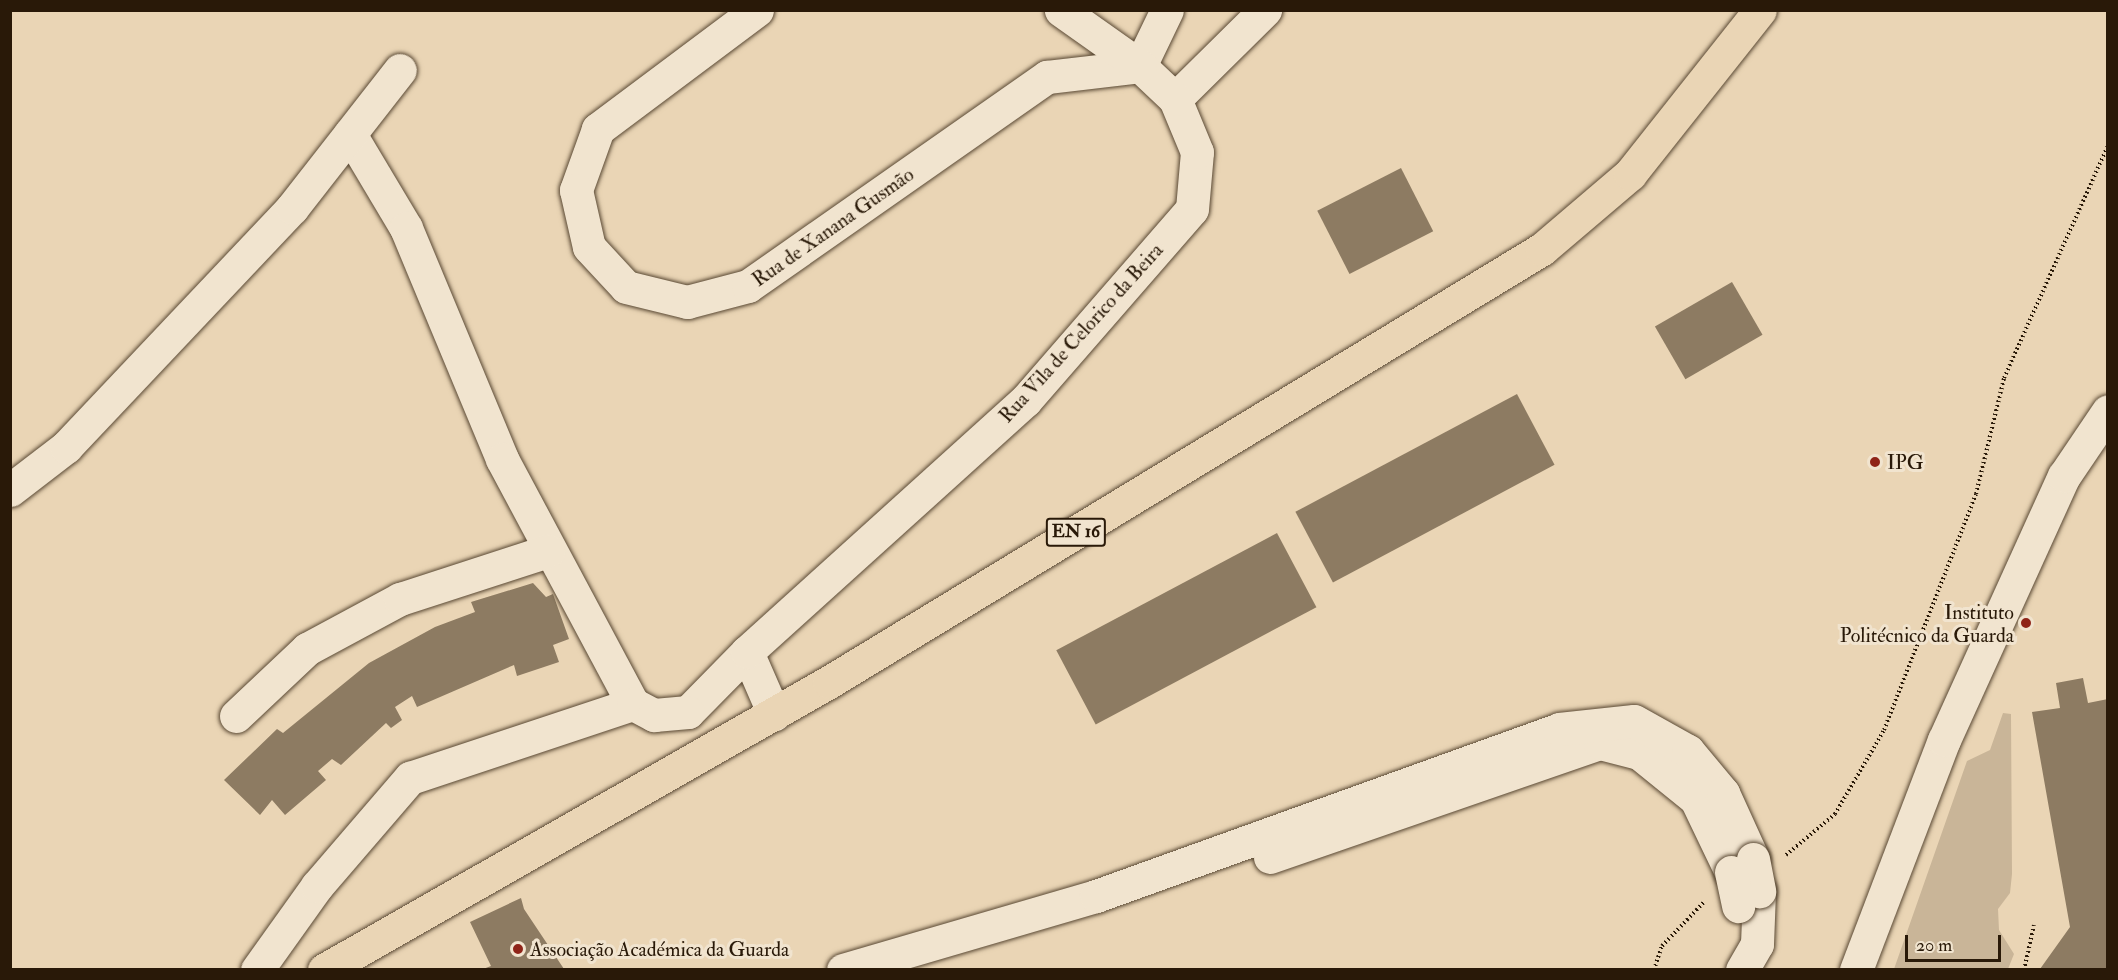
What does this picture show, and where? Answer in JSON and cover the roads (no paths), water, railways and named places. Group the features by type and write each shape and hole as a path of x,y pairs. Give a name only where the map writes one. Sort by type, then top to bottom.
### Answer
{"main road":[{"name":"EN 16","path":"324,969 705,749 774,714 1542,249 1630,174 1760,10"}],"street":[{"name":"Rua de Xanana Gusmão","path":"758,10 597,129 576,190 589,247 626,287 687,302 748,286 1047,77 1140,66"},
{"name":"Rua Vila de Celorico da Beira","path":"688,712 747,652 1025,401 1192,210 1197,152 1175,99 1140,66 1061,10"},
{"path":"1140,66 1167,10"},
{"path":"1175,99 1265,10"},
{"path":"10,490 66,447 292,208 400,70"},
{"path":"350,134 406,228 502,459 548,551 633,704 654,715 688,712 705,749"},
{"path":"1856,969 1944,740 2064,476 2108,411"},
{"path":"236,716 307,649 400,599 548,551"},
{"path":"747,652 774,714"},
{"path":"257,969 317,886 410,778 633,704"},
{"path":"843,969 1096,896 1559,729 1634,721 1688,751 1724,793 1755,863"},
{"path":"923,969 1114,911 1600,743 1639,753 1696,799 1755,863"},
{"path":"1729,969 1736,898 1755,863"},
{"path":"1736,898 1757,944 1742,969"}],"place":[{"name":"IPG","path":"1875,462"},
{"name":"Instituto Politécnico da Guarda","path":"2026,623"},
{"name":"Associação Académica da Guarda","path":"518,949"}]}
